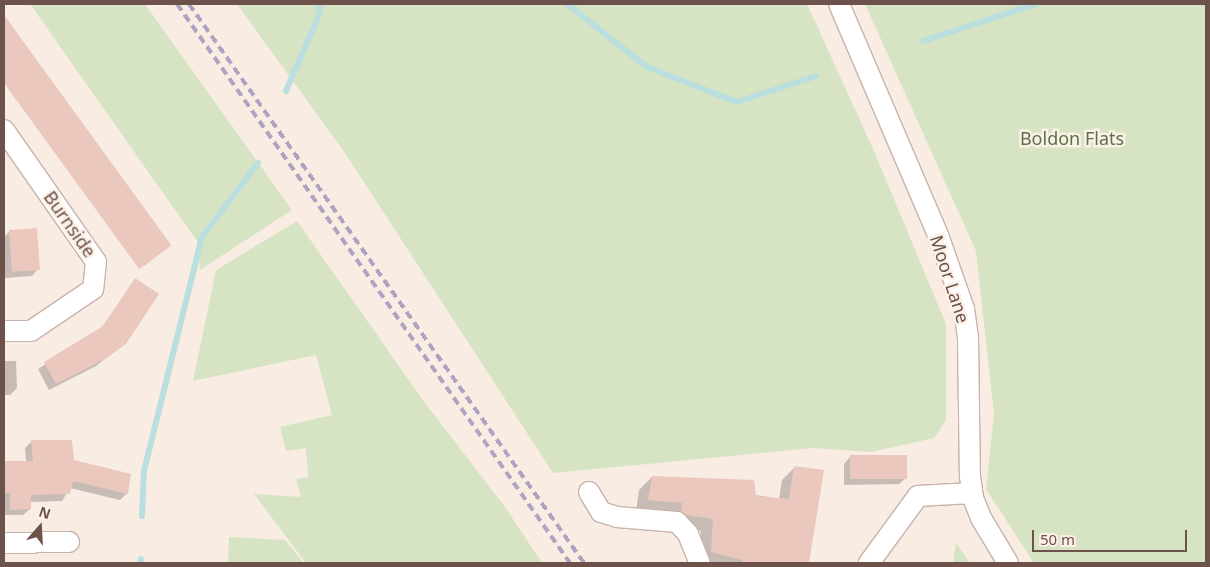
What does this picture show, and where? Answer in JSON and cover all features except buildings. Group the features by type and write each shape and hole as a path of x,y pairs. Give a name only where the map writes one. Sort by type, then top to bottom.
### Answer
{"street":[{"name":"Moor Lane","path":"839,4 938,235 964,310 968,339 972,492 981,518 1008,563"},
{"name":"Burnside","path":"4,130 96,262 93,289 31,331 4,331"},
{"path":"589,492 602,512 677,522 688,534 700,563"},
{"path":"869,563 918,496 972,492"},
{"path":"4,543 68,542"}],"green space":[{"path":"30,4 145,4 292,210 200,270 197,241"},
{"path":"237,4 807,4 874,151 946,324 946,420 934,438 871,452 813,448 553,473 345,153"},
{"name":"Boldon Flats","path":"865,4 1206,4 1206,563 1034,563 986,489 994,414 976,251"},
{"path":"297,221 422,399 505,507 542,563 306,563 254,494 301,497 296,479 308,477 306,448 286,451 280,427 332,415 316,355 193,381 216,270"},
{"path":"229,537 285,540 304,563 228,563"},
{"path":"956,543 970,563 953,563"}],"waterway":[{"path":"286,91 319,15 320,4"},
{"path":"567,4 647,67 737,102 816,76"},
{"path":"923,41 1036,4"},
{"path":"142,516 144,471 202,237 258,163"},
{"path":"140,563 141,559"}],"railway":[{"path":"177,4 570,563"},
{"path":"189,4 584,563"}]}
